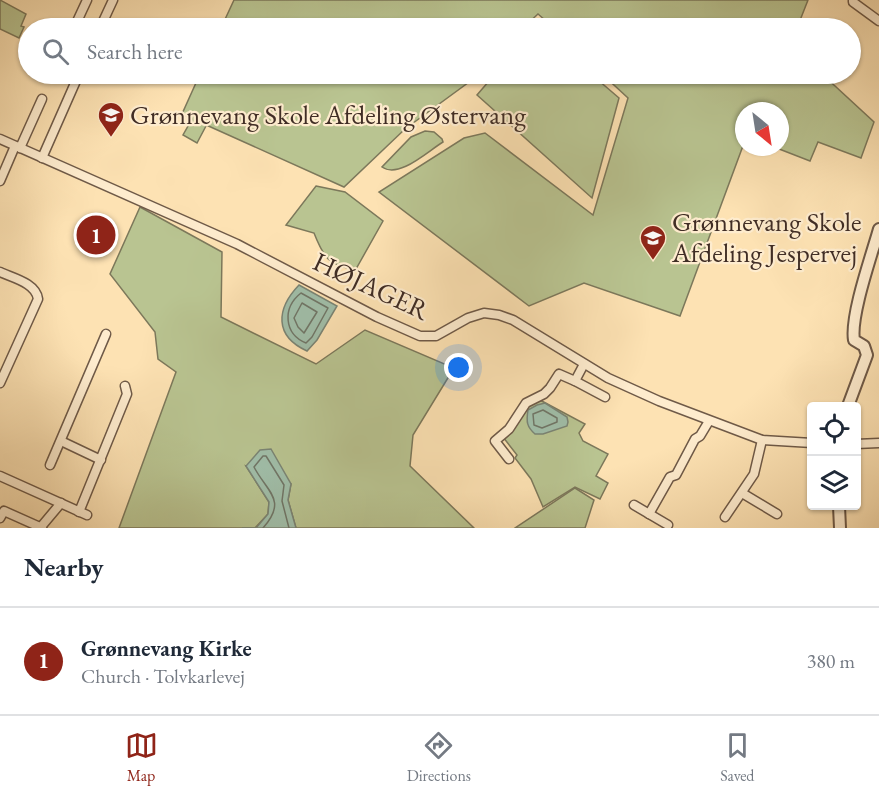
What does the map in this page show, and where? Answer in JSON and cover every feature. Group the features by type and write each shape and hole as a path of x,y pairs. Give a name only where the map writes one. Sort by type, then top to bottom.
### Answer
{"street":[{"path":"79,18 87,0"},
{"path":"105,18 113,0"},
{"path":"854,0 853,2 879,21"},
{"path":"42,158 75,84"},
{"path":"0,181 42,99"},
{"name":"HØJAGER","path":"0,139 237,244 377,317 420,336 436,336 468,318 484,314 499,315 513,320 633,391 762,440 807,443"},
{"path":"849,402 867,355 864,346 854,340 853,333 879,229"},
{"path":"0,272 32,287 38,292 38,299 0,383"},
{"path":"50,465 106,334"},
{"path":"575,381 585,364"},
{"path":"509,459 495,441 509,429 526,403 544,394 559,374 605,397"},
{"path":"0,476 83,514 127,394 125,386"},
{"path":"649,514 670,477 676,475 695,439 700,436 709,421"},
{"path":"725,517 754,474 762,440"},
{"path":"61,441 101,460"},
{"path":"861,444 879,443"},
{"path":"741,493 777,514"},
{"path":"0,518 3,511 41,528 61,503"},
{"path":"634,505 668,525"},
{"path":"839,510 840,528"}],"green space":[{"path":"0,0 26,14 24,18 18,18 18,38 0,29"},
{"path":"234,0 808,0 801,18 543,18 538,14 534,18 226,18"},
{"path":"196,84 466,84 405,129 344,187 204,124 206,126 197,143 183,135 192,119 182,114"},
{"path":"486,84 603,84 619,98 592,198 477,95"},
{"path":"613,84 833,84 874,122 861,158 818,142 810,161 789,153 789,102 735,102 735,156 739,156 680,316 584,283 529,306 379,192 464,138 485,133 593,215 628,98"},
{"path":"425,131 434,132 443,142 405,167 389,170 382,167 411,137"},
{"path":"316,186 345,192 383,221 356,269 339,266 328,259 314,233 286,225"},
{"path":"140,207 222,252 221,317 316,364 365,330 454,368 413,435 410,466 474,528 296,528 288,500 291,484 246,466 269,502 268,514 255,528 119,528 176,372 158,359 155,332 110,274"},
{"path":"538,399 585,424 579,433 583,441 608,454 596,476 608,483 600,499 575,487 543,507 531,479 503,437 528,404"},
{"path":"575,488 594,500 585,528 515,528"}],"water":[{"path":"299,285 337,306 317,340 307,351 289,338 282,321 286,303"},
{"path":"545,403 567,417 567,426 543,434 535,434 528,424 528,410"},
{"path":"271,449 291,484 288,500 296,528 256,528 268,514 269,502 246,466 260,450"}],"place":[{"name":"Grønnevang Skole Afdeling Østervang","path":"111,138"},
{"name":"Grønnevang Kirke","path":"96,235"},
{"name":"Grønnevang Skole Afdeling Jespervej","path":"653,261"}]}
